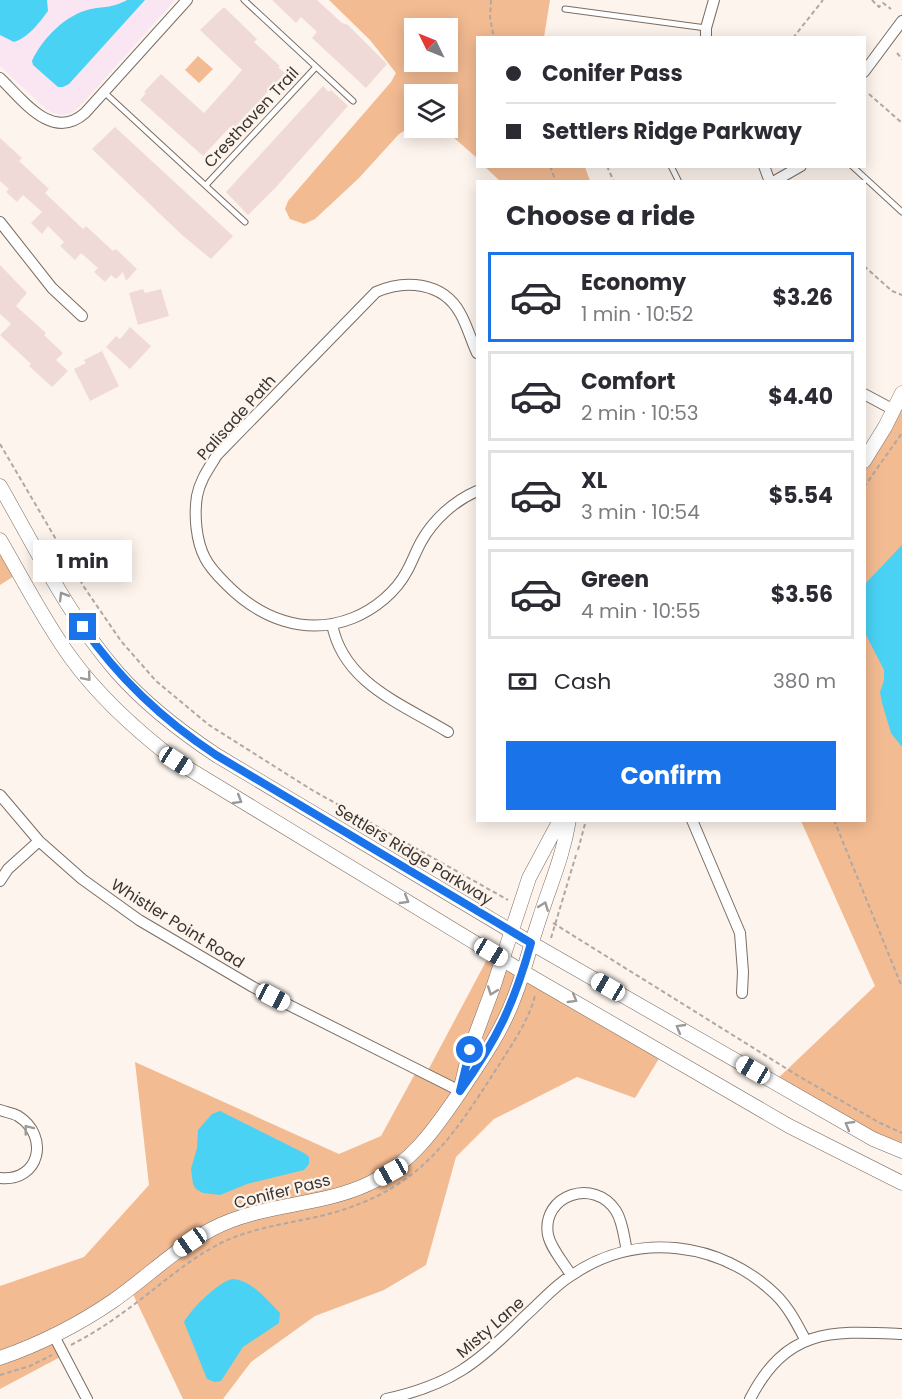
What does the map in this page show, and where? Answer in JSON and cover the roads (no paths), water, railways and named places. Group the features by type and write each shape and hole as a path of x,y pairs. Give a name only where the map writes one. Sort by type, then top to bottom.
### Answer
{"street":[{"path":"0,78 42,117 58,124 70,123 78,119 104,92 187,0"},
{"path":"706,33 714,0"},
{"path":"866,69 902,21"},
{"path":"776,180 797,168"},
{"path":"0,222 52,288 82,316"},
{"name":"Palisade Path","path":"476,351 459,312 441,293 429,287 414,284 389,286 376,292 355,310 217,455 205,473 197,494 198,539 205,558 216,574 245,603 281,621 304,625 332,624 352,618 384,599 406,574 430,528 457,501 476,492"},
{"path":"866,458 902,393"},
{"path":"866,395 894,410"},
{"name":"Settlers Ridge Parkway","path":"0,486 80,622 118,673 143,699 189,737 531,943 873,1139 902,1151"},
{"path":"0,540 47,622 71,658 99,692 150,741 176,761 524,972 789,1125 902,1183"},
{"path":"332,624 338,647 345,660 361,677 392,699 448,732"},
{"name":"Whistler Point Road","path":"0,795 39,841 112,902 253,987 460,1091"},
{"name":"Conifer Pass","path":"460,1091 470,1050 529,878 560,822"},
{"name":"Conifer Pass","path":"0,1359 54,1336 114,1300 170,1256 213,1228 264,1209 352,1191 391,1172 414,1152 436,1129 499,1033 524,972 531,943 558,868 569,822"},
{"path":"693,822 740,933 742,993"},
{"path":"0,881 8,869 39,841"},
{"path":"0,1110 18,1116 28,1126 35,1138 38,1151 34,1163 22,1175 9,1179 0,1178"},
{"path":"571,1275 552,1245 548,1235 548,1224 556,1205 576,1193 588,1192 600,1196 616,1211 627,1251"},
{"name":"Misty Lane","path":"386,1399 414,1393 435,1385 464,1369 495,1346 571,1275 598,1260 627,1251 662,1247 686,1248 716,1255 759,1280 777,1296 792,1314 806,1341"},
{"path":"750,1399 775,1363 806,1341 823,1335 847,1332 902,1334"},
{"path":"54,1336 87,1399"}],"lane":[{"name":"Cresthaven Trail","path":"244,0 353,101"},
{"path":"566,9 706,33"},
{"name":"Cresthaven Trail","path":"206,185 316,67"},
{"name":"Cresthaven Trail","path":"104,92 245,222"},
{"path":"854,168 902,212"}],"water":[{"path":"0,0 47,0 48,11 29,33 14,42 0,35"},
{"path":"127,0 145,0 69,84 58,87 33,65 32,61 42,44 64,22 82,12 113,6"},
{"path":"902,545 902,747 891,733 882,703 880,692 884,670 866,635 866,583"},
{"path":"220,1111 304,1153 309,1157 309,1164 304,1170 247,1184 220,1195 203,1193 196,1189 191,1169 197,1148 198,1130 212,1114"},
{"path":"232,1279 246,1283 265,1297 280,1313 279,1323 243,1347 221,1381 215,1382 207,1379 184,1322 205,1297 219,1285"}]}
